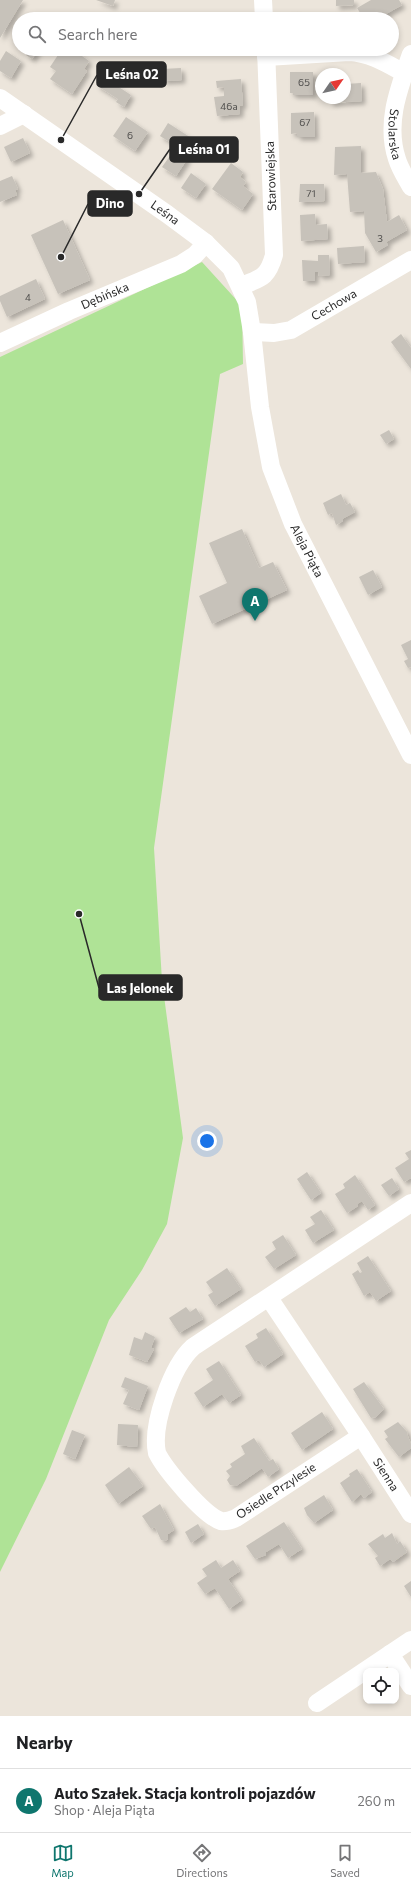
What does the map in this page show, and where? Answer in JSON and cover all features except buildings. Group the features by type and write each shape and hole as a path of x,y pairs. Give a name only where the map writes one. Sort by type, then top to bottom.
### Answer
{"street":[{"path":"264,0 264,12"},
{"name":"Stolarska","path":"411,54 395,102 392,123 393,144 397,160 411,187"},
{"name":"Starowiejska","path":"241,286 261,277 270,270 274,255 266,56"},
{"path":"374,56 404,73"},
{"name":"Stolarska","path":"395,102 411,94"},
{"name":"Leśna","path":"0,98 206,243 232,268 247,302 252,332"},
{"path":"0,126 24,114"},
{"name":"Dębińska","path":"0,343 69,311 180,264 195,255 206,243"},
{"name":"Cechowa","path":"252,332 274,333 291,330 411,260"},
{"name":"Aleja Piąta","path":"252,332 260,407 271,467 294,524 411,755"},
{"name":"Osiedle Przylesie","path":"361,1436 236,1518 227,1522 215,1518 181,1486 161,1460 155,1447 159,1416 166,1394 186,1354 193,1347 411,1203"},
{"path":"269,1298 361,1436"},
{"name":"Sienna","path":"361,1436 411,1514"},
{"path":"317,1703 411,1640"},
{"path":"390,1654 411,1686"}],"green space":[{"path":"202,262 242,306 243,364 220,374 154,848 162,981 183,1138 167,1224 142,1270 109,1320 46,1479 0,1572 0,357"}],"place":[{"name":"Leśna 02","path":"61,140"},
{"name":"Leśna 01","path":"139,194"},
{"name":"Dino","path":"61,257"},
{"name":"Auto Szałek. Stacja kontroli pojazdów","path":"255,621"},
{"name":"Las Jelonek","path":"79,914"}]}
